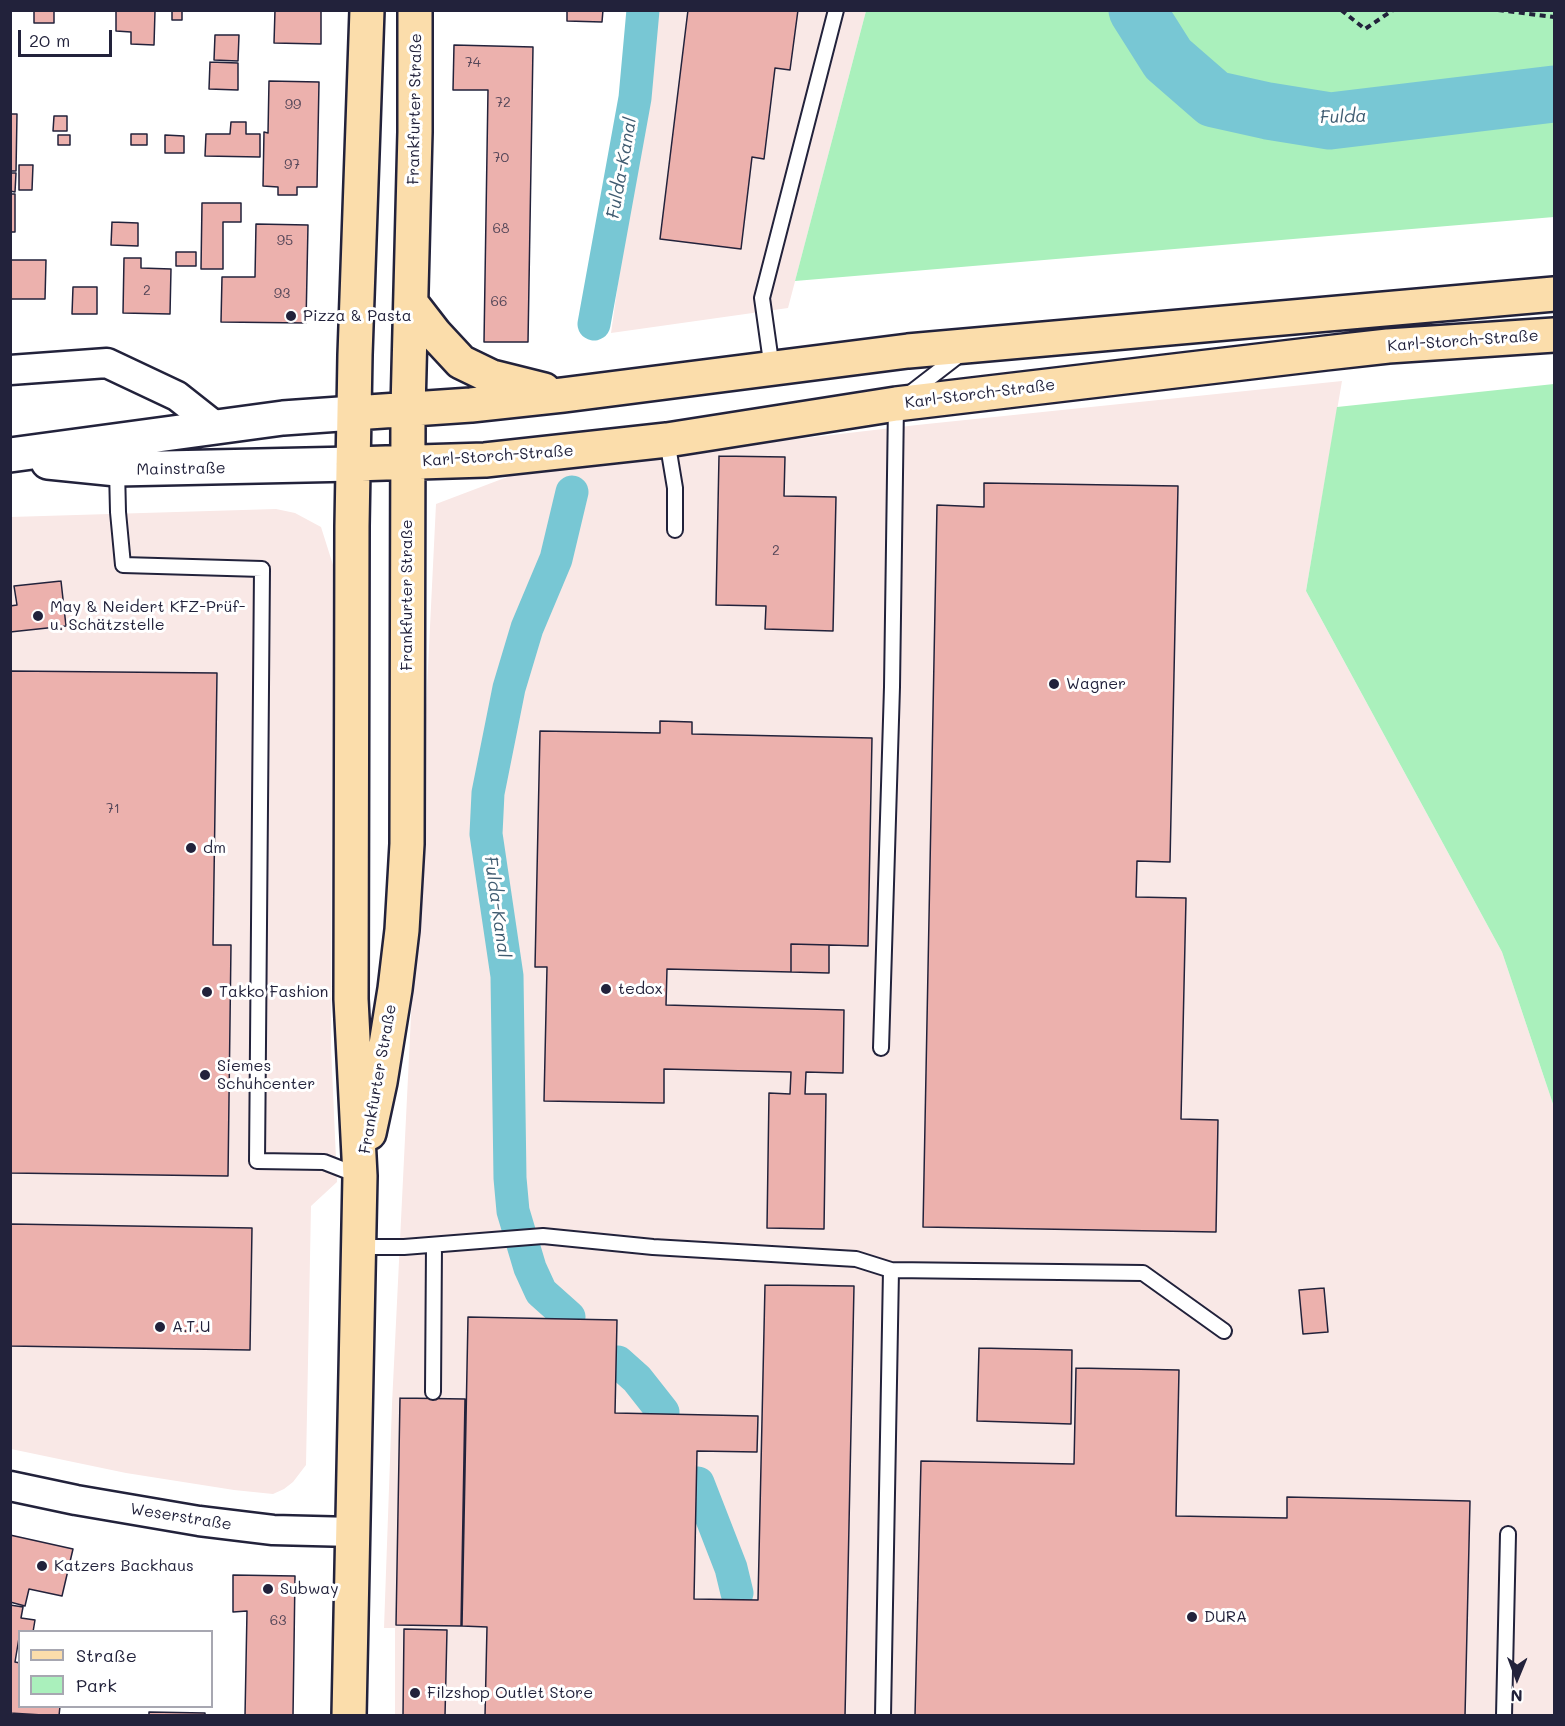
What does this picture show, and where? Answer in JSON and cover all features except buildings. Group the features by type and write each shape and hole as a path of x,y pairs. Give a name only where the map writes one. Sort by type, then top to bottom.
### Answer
{"main road":[{"name":"Frankfurter Straße","path":"349,1716 360,1176 351,999 353,464 367,10"},
{"name":"Frankfurter Straße","path":"360,1176 380,1082 402,930 407,844 407,462 415,10"},
{"path":"354,413 471,405 563,395 908,351 1554,294"},
{"path":"411,303 442,343 461,362 492,377 563,395"},
{"name":"Karl-Storch-Straße","path":"353,464 485,459 667,440 896,404 1326,352 1554,335"},
{"name":"Mainstraße","path":"10,457 215,426 354,413"},
{"name":"Mainstraße","path":"10,457 117,470 353,464"}],"street":[{"path":"10,370 107,363 177,396 215,426"},
{"name":"Weserstraße","path":"10,1486 199,1521 273,1530 353,1532"}],"lane":[{"path":"772,369 762,298 836,10"},
{"path":"880,1048 892,675 896,404 973,345"},
{"path":"667,440 675,488 675,530"},
{"path":"117,470 123,565 262,569 256,1161 324,1162 360,1176"},
{"path":"358,1247 434,1245 543,1236 652,1247 856,1259 891,1270 1143,1273 1224,1331"},
{"path":"433,1392 434,1245"},
{"path":"883,1716 891,1270"},
{"path":"1504,1716 1508,1534"}],"path":[{"path":"1341,10 1365,29 1393,10"},
{"path":"1498,10 1554,17"}],"shaded area":[{"path":"656,11 866,11 788,308 611,333"},
{"path":"1342,381 1306,591 1502,952 1554,1107 1554,1715 395,1715 395,1628 384,1628 392,1404 436,504 523,471 917,425"},
{"path":"276,509 295,513 321,527 333,565 331,1046 337,1182 311,1206 306,1465 293,1482 273,1494 126,1473 11,1449 10,517"}],"green space":[{"path":"866,11 1554,11 1554,217 795,281"},
{"path":"1554,384 1554,1107 1502,952 1306,591 1337,407"}],"waterway":[{"name":"Fulda-Kanal","path":"594,324 635,98 643,10"},
{"name":"Fulda","path":"1137,10 1168,59 1214,99 1268,111 1330,121 1554,94"},
{"name":"Fulda-Kanal","path":"569,1317 541,1292 530,1268 513,1211 510,1178 507,976 486,834 488,793 509,688 527,628 556,559 572,492"},
{"name":"Fulda-Kanal","path":"618,1362 637,1379 663,1412"},
{"name":"Fulda-Kanal","path":"698,1483 731,1568 737,1593"}],"place":[{"name":"Pizza & Pasta","path":"291,316"},
{"name":"May & Neidert KFZ-Prüf- u. Schätzstelle","path":"38,616"},
{"name":"Wagner","path":"1054,684"},
{"name":"dm","path":"191,848"},
{"name":"tedox","path":"606,989"},
{"name":"Takko Fashion","path":"207,992"},
{"name":"Siemes Schuhcenter","path":"205,1075"},
{"name":"A.T.U","path":"160,1327"},
{"name":"Katzers Backhaus","path":"42,1566"},
{"name":"Subway","path":"268,1589"},
{"name":"DURA","path":"1192,1617"},
{"name":"Filzshop Outlet Store","path":"415,1693"}]}
